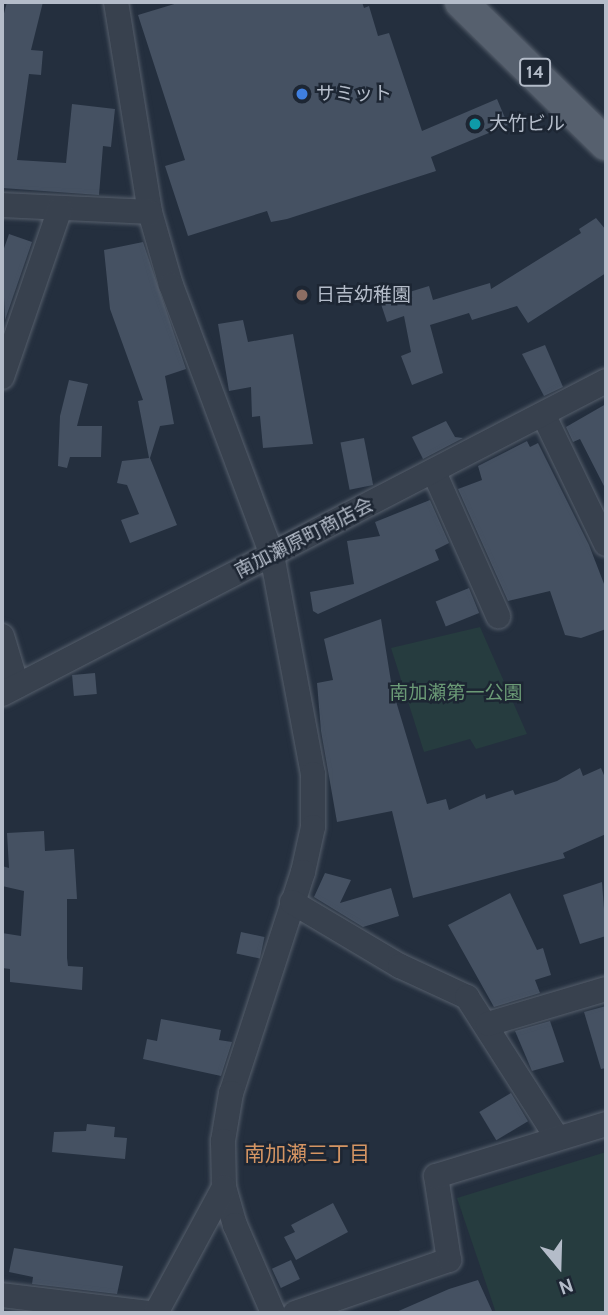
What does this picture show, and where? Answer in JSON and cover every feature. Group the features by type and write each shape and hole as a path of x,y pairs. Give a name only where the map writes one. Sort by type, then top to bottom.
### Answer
{"main road":[{"name":"14","path":"474,4 606,144"}],"street":[{"path":"116,2 150,212 171,285 272,555 313,774 313,827 231,1093 223,1141 224,1187 234,1225 273,1313"},
{"path":"2,205 150,212"},
{"path":"2,377 60,209"},
{"name":"南加瀬原町商店会","path":"9,690 544,416 606,381"},
{"path":"544,416 606,544"},
{"path":"434,472 498,616"},
{"path":"2,636 9,690"},
{"path":"292,902 400,966 467,997 488,1024 557,1138"},
{"path":"488,1024 606,989"},
{"path":"295,1313 449,1260 436,1176 606,1124"},
{"path":"156,1313 224,1187"},
{"path":"2,1295 149,1313"}],"green space":[{"name":"南加瀬第一公園","path":"480,627 527,734 476,749 470,739 424,752 391,648"},
{"path":"606,1152 606,1313 496,1313 457,1198"}],"building":[{"path":"7,2 43,2 31,50 43,51 41,75 29,74 17,160 66,163 72,104 115,109 111,147 103,146 99,195 2,188 2,21"},
{"path":"181,2 362,2 364,8 369,6 378,36 389,33 422,131 497,99 508,125 431,157 436,171 287,219 271,222 267,211 188,236 165,166 185,160 138,15"},
{"path":"596,218 606,230 606,273 528,323 517,306 472,320 469,313 430,325 443,373 412,385 401,356 411,352 404,316 387,322 380,301 429,286 433,300 490,283 491,289 581,233 579,229"},
{"path":"9,234 32,242 5,320 2,254"},
{"path":"143,242 186,369 165,376 174,424 160,426 150,458 177,525 130,543 121,520 139,514 127,485 117,483 122,461 149,458 138,401 143,400 110,309 104,250"},
{"path":"243,320 248,342 293,334 313,444 263,448 260,416 252,417 251,387 229,391 218,324"},
{"path":"545,345 563,387 544,396 522,354"},
{"path":"69,380 88,384 77,426 102,426 101,457 70,457 67,468 58,466 60,416"},
{"path":"606,404 606,490 580,439 573,442 566,427"},
{"path":"446,421 455,437 463,438 423,459 412,437"},
{"path":"364,438 373,485 350,490 340,443"},
{"path":"527,441 530,447 538,443 589,545 606,589 606,629 581,638 565,635 550,591 508,601 458,489 482,480 478,466"},
{"path":"430,500 449,543 435,550 439,560 318,614 313,611 310,592 354,584 347,541 380,536 375,522"},
{"path":"469,588 479,613 446,627 436,601"},
{"path":"381,619 392,688 427,804 446,799 449,810 485,794 486,799 513,790 515,795 557,781 580,768 583,776 601,768 606,780 606,834 563,853 565,858 413,898 392,811 337,822 321,731 317,683 333,680 324,639"},
{"path":"95,673 97,694 74,696 72,675"},
{"path":"44,831 45,851 74,849 77,899 67,899 67,958 68,966 83,967 82,990 10,982 10,969 2,968 2,933 21,936 24,891 2,886 2,866 9,868 7,833"},
{"path":"325,873 351,880 340,903 391,888 399,916 363,927 314,897"},
{"path":"602,882 606,936 580,944 563,895"},
{"path":"510,893 537,950 543,948 551,975 535,980 540,993 494,1007 448,925"},
{"path":"241,932 264,937 260,959 236,954"},
{"path":"606,1006 606,1068 601,1069 584,1012"},
{"path":"161,1019 221,1030 219,1040 232,1042 221,1076 143,1059 147,1039 157,1041"},
{"path":"550,1021 564,1062 532,1071 515,1031"},
{"path":"511,1093 528,1121 496,1140 479,1112"},
{"path":"87,1124 115,1127 114,1137 127,1138 125,1159 52,1152 54,1132 86,1131"},
{"path":"333,1203 348,1232 296,1260 284,1237 295,1232 291,1225"},
{"path":"14,1248 123,1266 117,1294 32,1284 33,1277 9,1272"},
{"path":"291,1260 300,1279 281,1288 272,1269"},
{"path":"478,1280 493,1313 394,1313 449,1289"}],"place":[{"name":"サミット","path":"302,94"},
{"name":"大竹ビル","path":"475,124"},
{"name":"日吉幼稚園","path":"302,295"}],"district":[{"name":"南加瀬三丁目","path":"307,1154"}]}
